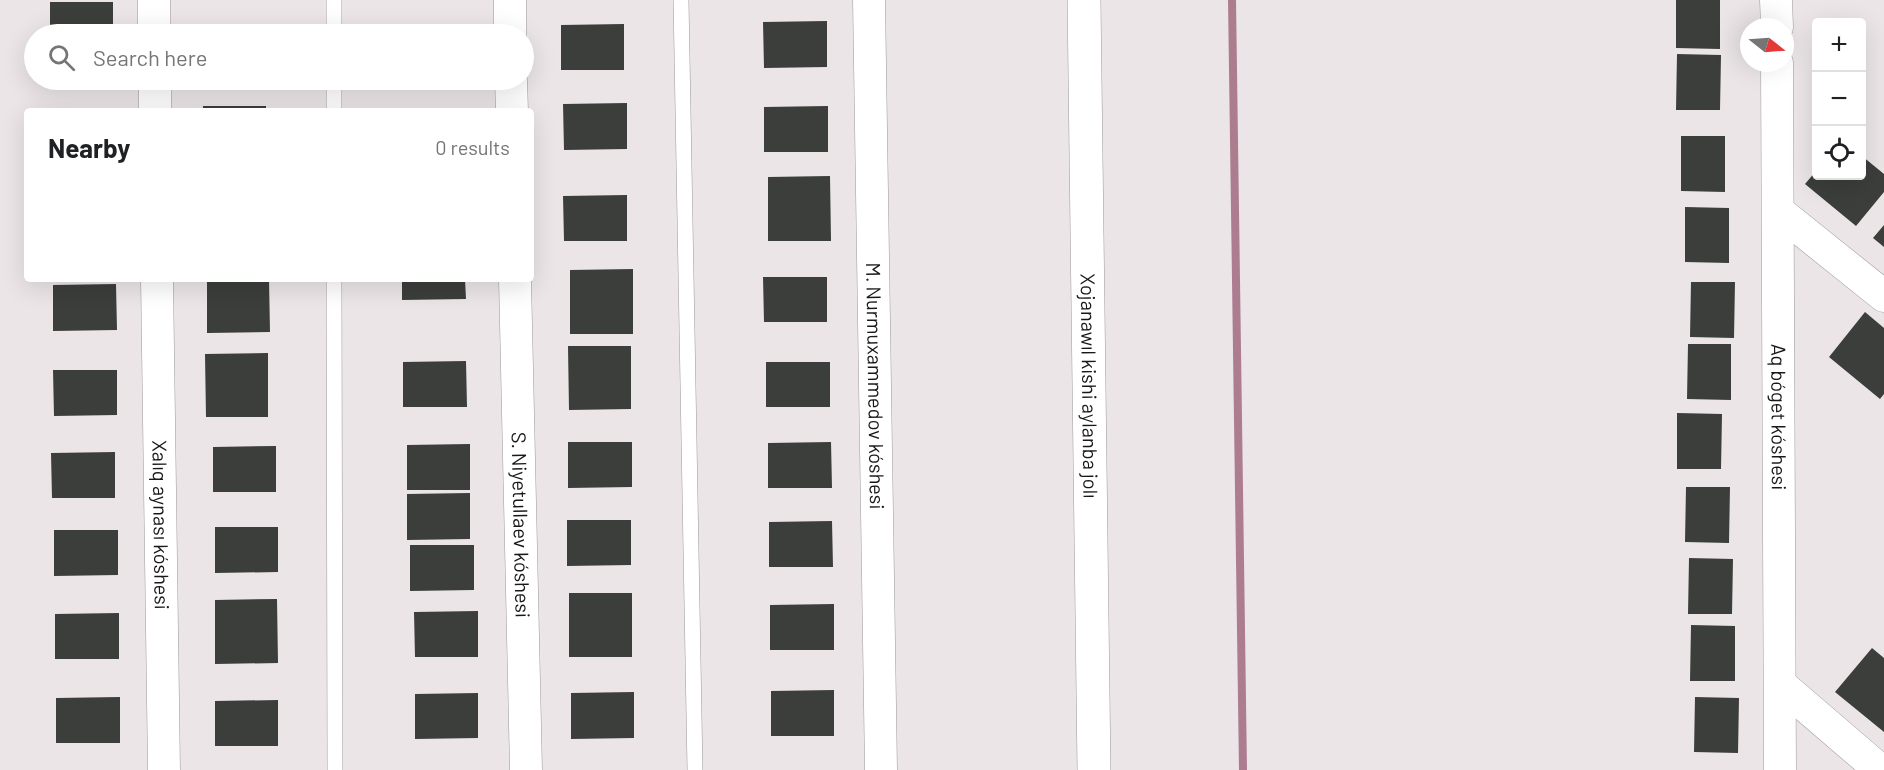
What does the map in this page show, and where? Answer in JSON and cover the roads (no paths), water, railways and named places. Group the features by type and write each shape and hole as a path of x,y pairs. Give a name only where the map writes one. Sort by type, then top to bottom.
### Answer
{"main road":[{"name":"Xojanawıl kishi aylanba jolı","path":"1084,0 1094,770"}],"street":[{"path":"154,0 154,24"},
{"path":"510,0 510,24"},
{"name":"M. Nurmuxammedov kóshesi","path":"869,0 881,770"},
{"path":"1776,0 1777,18"},
{"name":"Aq bóget kóshesi","path":"1777,72 1780,770"},
{"path":"155,90 155,108"},
{"path":"511,90 512,108"},
{"path":"1778,211 1884,296"},
{"name":"Xalıq aynası kóshesi","path":"157,282 164,770"},
{"name":"S. Niyetullaev kóshesi","path":"515,282 526,770"},
{"path":"1781,685 1880,770"}],"lane":[{"path":"334,0 334,24"},
{"path":"681,0 695,770"},
{"path":"334,90 334,108"},
{"path":"334,282 335,770"}],"waterway":[{"path":"1232,0 1243,770"}]}
